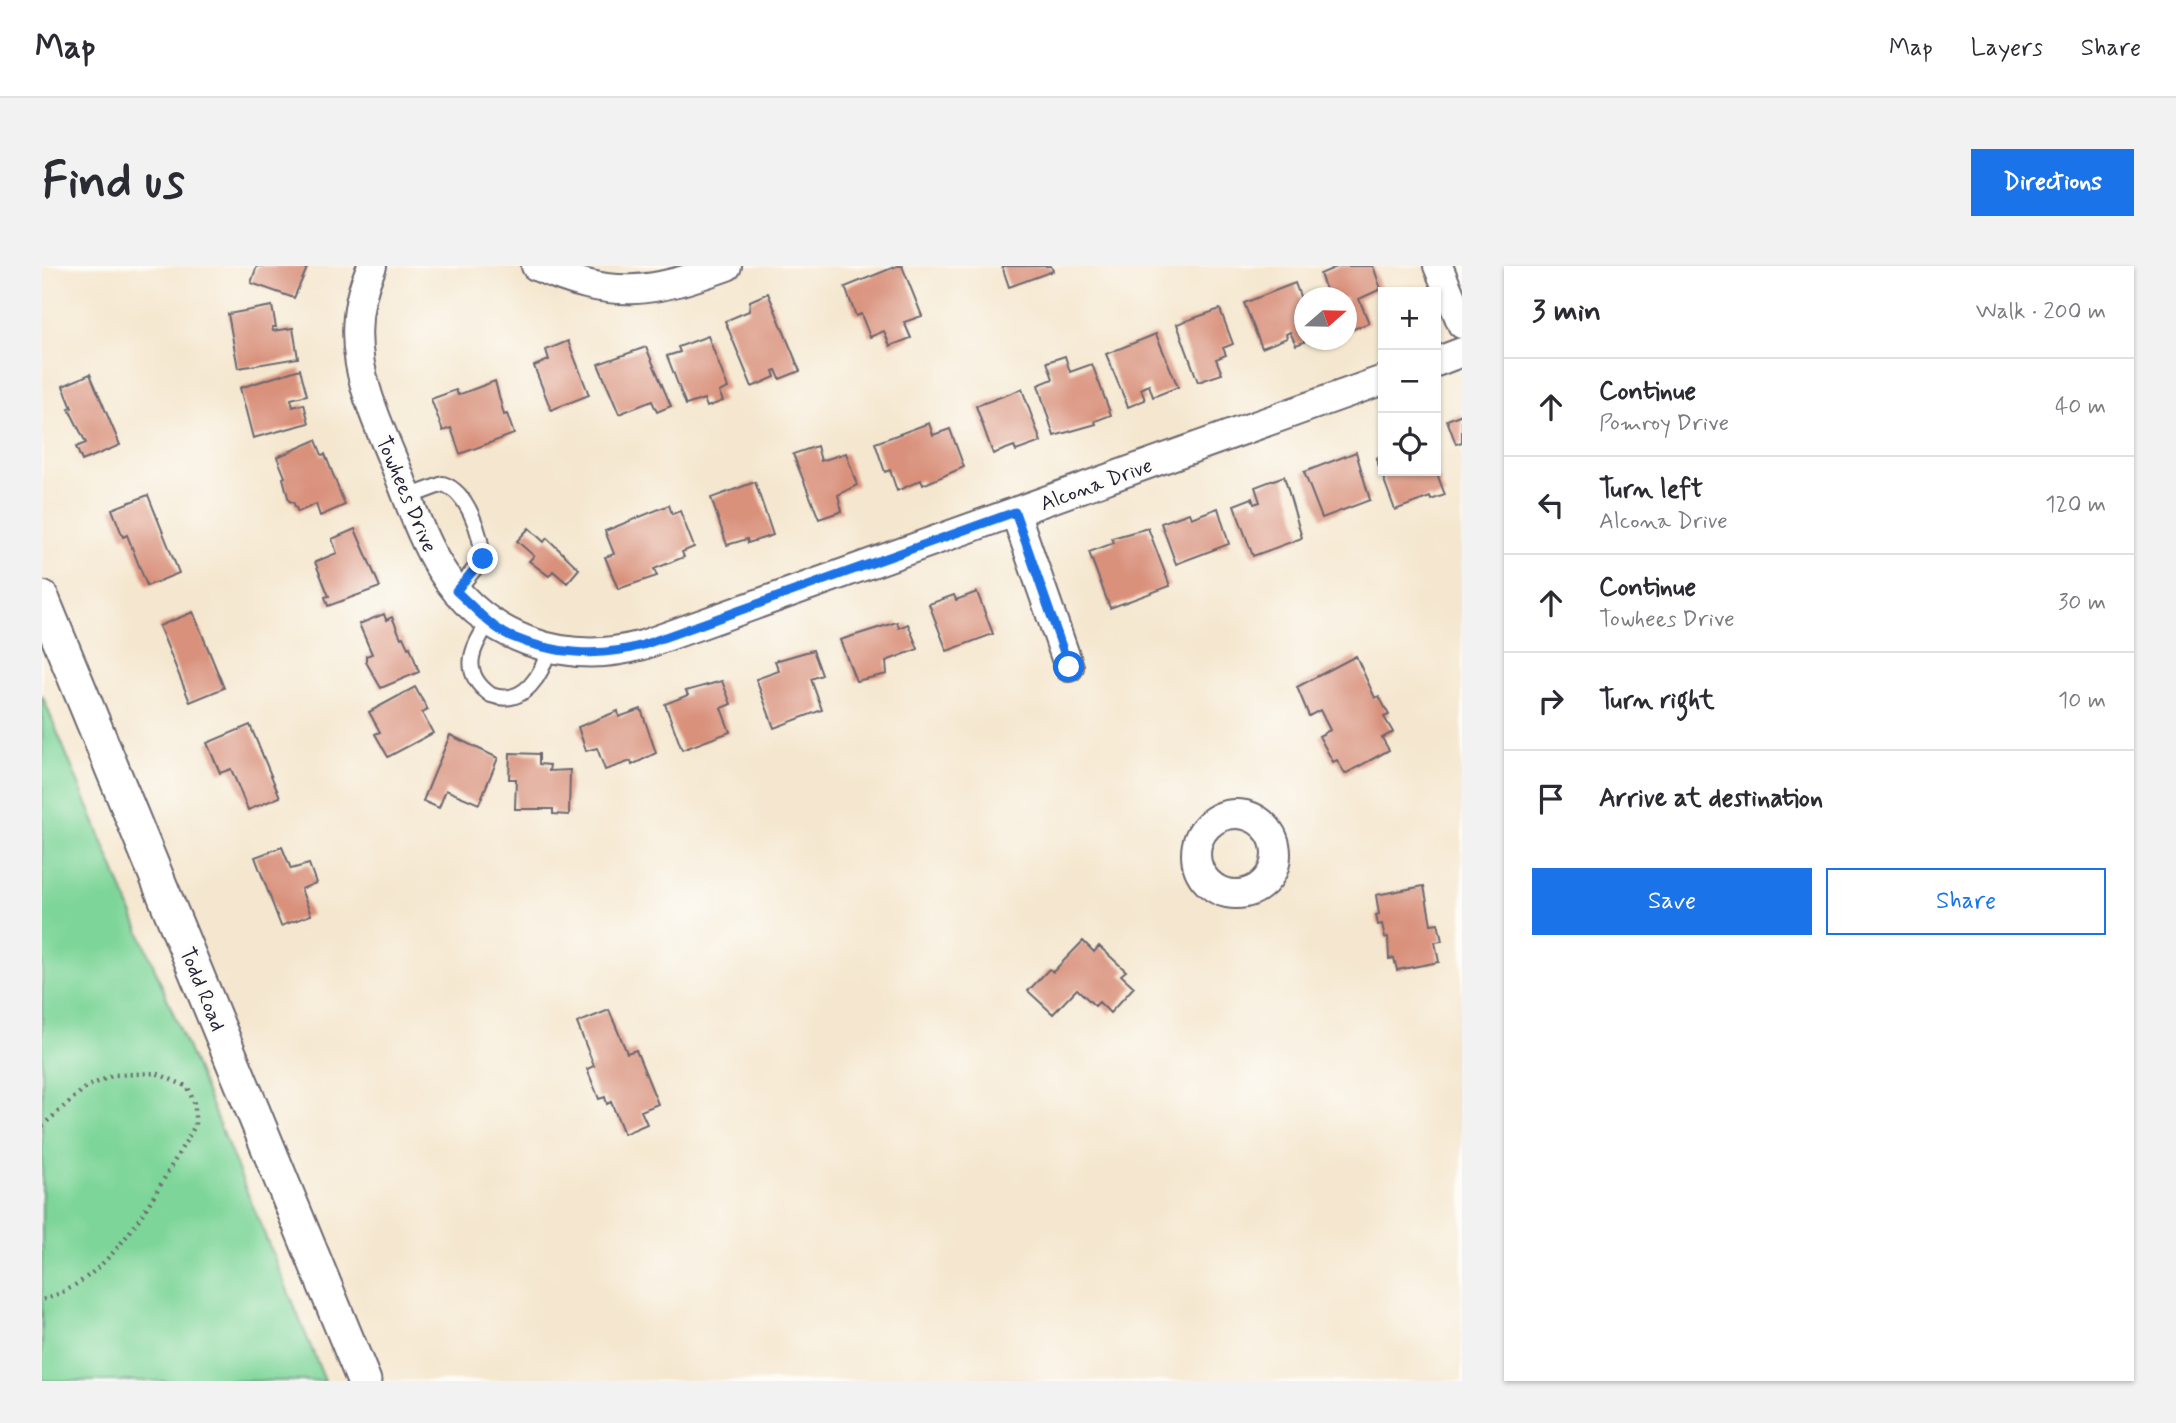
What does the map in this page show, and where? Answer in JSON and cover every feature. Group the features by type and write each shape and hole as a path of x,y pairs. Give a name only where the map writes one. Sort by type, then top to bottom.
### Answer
{"street":[{"name":"Towhees Drive","path":"372,266 363,292 356,332 359,368 369,402 428,547 456,591 489,622 508,635 558,649"},
{"path":"536,266 579,284 618,290 665,286 727,266"},
{"path":"1438,266 1462,324"},
{"path":"1441,360 1462,352"},
{"name":"Alcona Drive","path":"558,649 608,653 643,645 1378,382"},
{"path":"1015,512 1069,667"},
{"name":"Todd Road","path":"42,598 364,1381"}],"lane":[{"path":"408,497 443,484 458,491 464,501 482,546 483,559 456,591"},
{"path":"489,622 473,646 471,663 476,680 491,695 510,696 533,684 558,649"}],"path":[{"path":"42,1126 86,1087 114,1075 156,1073 188,1087 195,1106 195,1126 128,1234 92,1275 63,1294 42,1300"}],"green space":[{"path":"42,695 325,1381 42,1381"}],"building":[{"path":"257,266 308,266 294,298 251,283"},
{"path":"902,266 922,316 904,322 911,338 890,346 884,331 870,337 861,314 856,316 845,287"},
{"path":"1002,266 1051,266 1053,271 1009,287"},
{"path":"1339,266 1373,266 1380,287 1359,299 1369,323 1357,328 1357,287 1325,287 1320,274"},
{"path":"1295,283 1294,341 1290,332 1286,334 1287,338 1262,348 1244,303"},
{"path":"768,293 800,371 780,379 776,370 773,371 775,377 752,387 725,321 749,311 750,301"},
{"path":"272,306 276,327 272,327 273,331 293,328 298,358 238,368 228,314"},
{"path":"1220,309 1233,344 1223,348 1226,355 1216,359 1222,374 1198,382 1177,324"},
{"path":"1156,334 1178,387 1153,397 1149,385 1141,389 1145,400 1128,407 1106,354"},
{"path":"708,336 728,388 719,392 723,401 707,407 704,399 686,405 667,356 680,352 678,347"},
{"path":"568,341 589,395 551,410 534,366 549,360 546,350"},
{"path":"646,347 671,406 657,412 652,401 619,414 598,364"},
{"path":"1065,356 1070,372 1092,364 1111,415 1095,421 1096,424 1054,436 1038,385 1053,379 1047,362"},
{"path":"300,369 307,395 291,399 293,407 304,404 309,423 253,438 240,388"},
{"path":"90,374 120,445 82,461 76,447 86,443 69,409 72,408 63,386"},
{"path":"495,381 504,415 507,414 514,434 460,454 451,428 443,431 431,399 456,390 458,395"},
{"path":"1022,389 1041,442 1016,451 1014,446 993,454 976,406"},
{"path":"1462,414 1462,442 1456,444 1447,420"},
{"path":"929,423 933,435 950,429 964,467 923,485 921,480 897,491 890,470 885,472 875,443"},
{"path":"316,440 322,455 325,454 345,505 320,516 316,504 298,512 293,502 289,501 283,478 285,477 277,457"},
{"path":"817,446 821,461 846,453 857,485 838,495 842,511 819,519 793,454"},
{"path":"1356,452 1370,500 1322,518 1304,472"},
{"path":"1284,476 1302,538 1253,556 1234,505 1252,498 1254,504 1260,502 1255,487"},
{"path":"1383,476 1438,476 1445,495 1431,500 1430,497 1395,510"},
{"path":"755,482 773,535 748,543 747,539 727,545 711,498"},
{"path":"148,495 179,573 147,586 127,535 123,537 112,509"},
{"path":"669,505 672,514 680,511 694,547 682,552 684,557 654,569 657,576 618,589 605,557 614,554 605,531"},
{"path":"1218,508 1229,544 1176,564 1161,523 1189,513 1191,518"},
{"path":"529,528 544,542 547,538 579,569 567,583 553,571 549,576 529,561 534,556 517,541"},
{"path":"1148,528 1170,586 1110,608 1089,552 1114,543 1112,538"},
{"path":"355,529 380,587 328,606 325,597 329,596 315,562 337,553 332,539"},
{"path":"977,592 993,634 947,651 929,604 954,595 956,600"},
{"path":"193,612 224,688 190,702 159,626"},
{"path":"384,614 386,620 392,617 401,638 403,637 408,648 410,647 419,672 381,688 366,662 366,656 372,654 359,624"},
{"path":"897,622 899,628 908,624 918,649 886,661 887,674 856,681 840,640"},
{"path":"813,650 822,675 811,679 822,710 774,728 756,679 779,671 775,661"},
{"path":"1356,656 1375,698 1379,696 1389,715 1384,717 1393,732 1382,738 1389,750 1345,774 1337,760 1333,762 1319,736 1330,730 1320,710 1309,716 1297,687"},
{"path":"722,681 731,704 721,708 730,732 682,750 665,704 688,695 686,691"},
{"path":"415,687 428,710 422,713 433,733 388,757 375,734 380,732 369,712"},
{"path":"641,709 656,753 632,765 631,761 605,770 597,748 586,751 578,727 618,711 619,717"},
{"path":"250,725 280,797 248,810 231,769 220,773 207,743"},
{"path":"450,735 498,758 479,804 446,790 439,808 423,801"},
{"path":"510,753 539,754 539,764 550,765 549,771 570,770 569,815 553,814 553,809 515,809 516,779 509,779"},
{"path":"282,847 291,869 309,864 316,883 301,889 311,915 281,926 255,857"},
{"path":"1424,886 1431,924 1438,923 1442,941 1435,942 1439,962 1397,970 1394,958 1389,959 1388,937 1385,938 1382,924 1378,925 1376,895"},
{"path":"1083,941 1094,952 1099,946 1126,971 1121,975 1134,987 1110,1013 1099,1002 1095,1006 1077,989 1053,1014 1028,991 1049,969 1053,972"},
{"path":"609,1010 627,1053 636,1050 658,1104 641,1111 647,1124 624,1134 611,1102 607,1104 605,1097 599,1099 587,1069 594,1066 577,1023"}],"route":[{"path":"483,559 456,591 472,609 508,635 529,642 569,652 608,653 643,645 1015,512 1069,667"}]}
